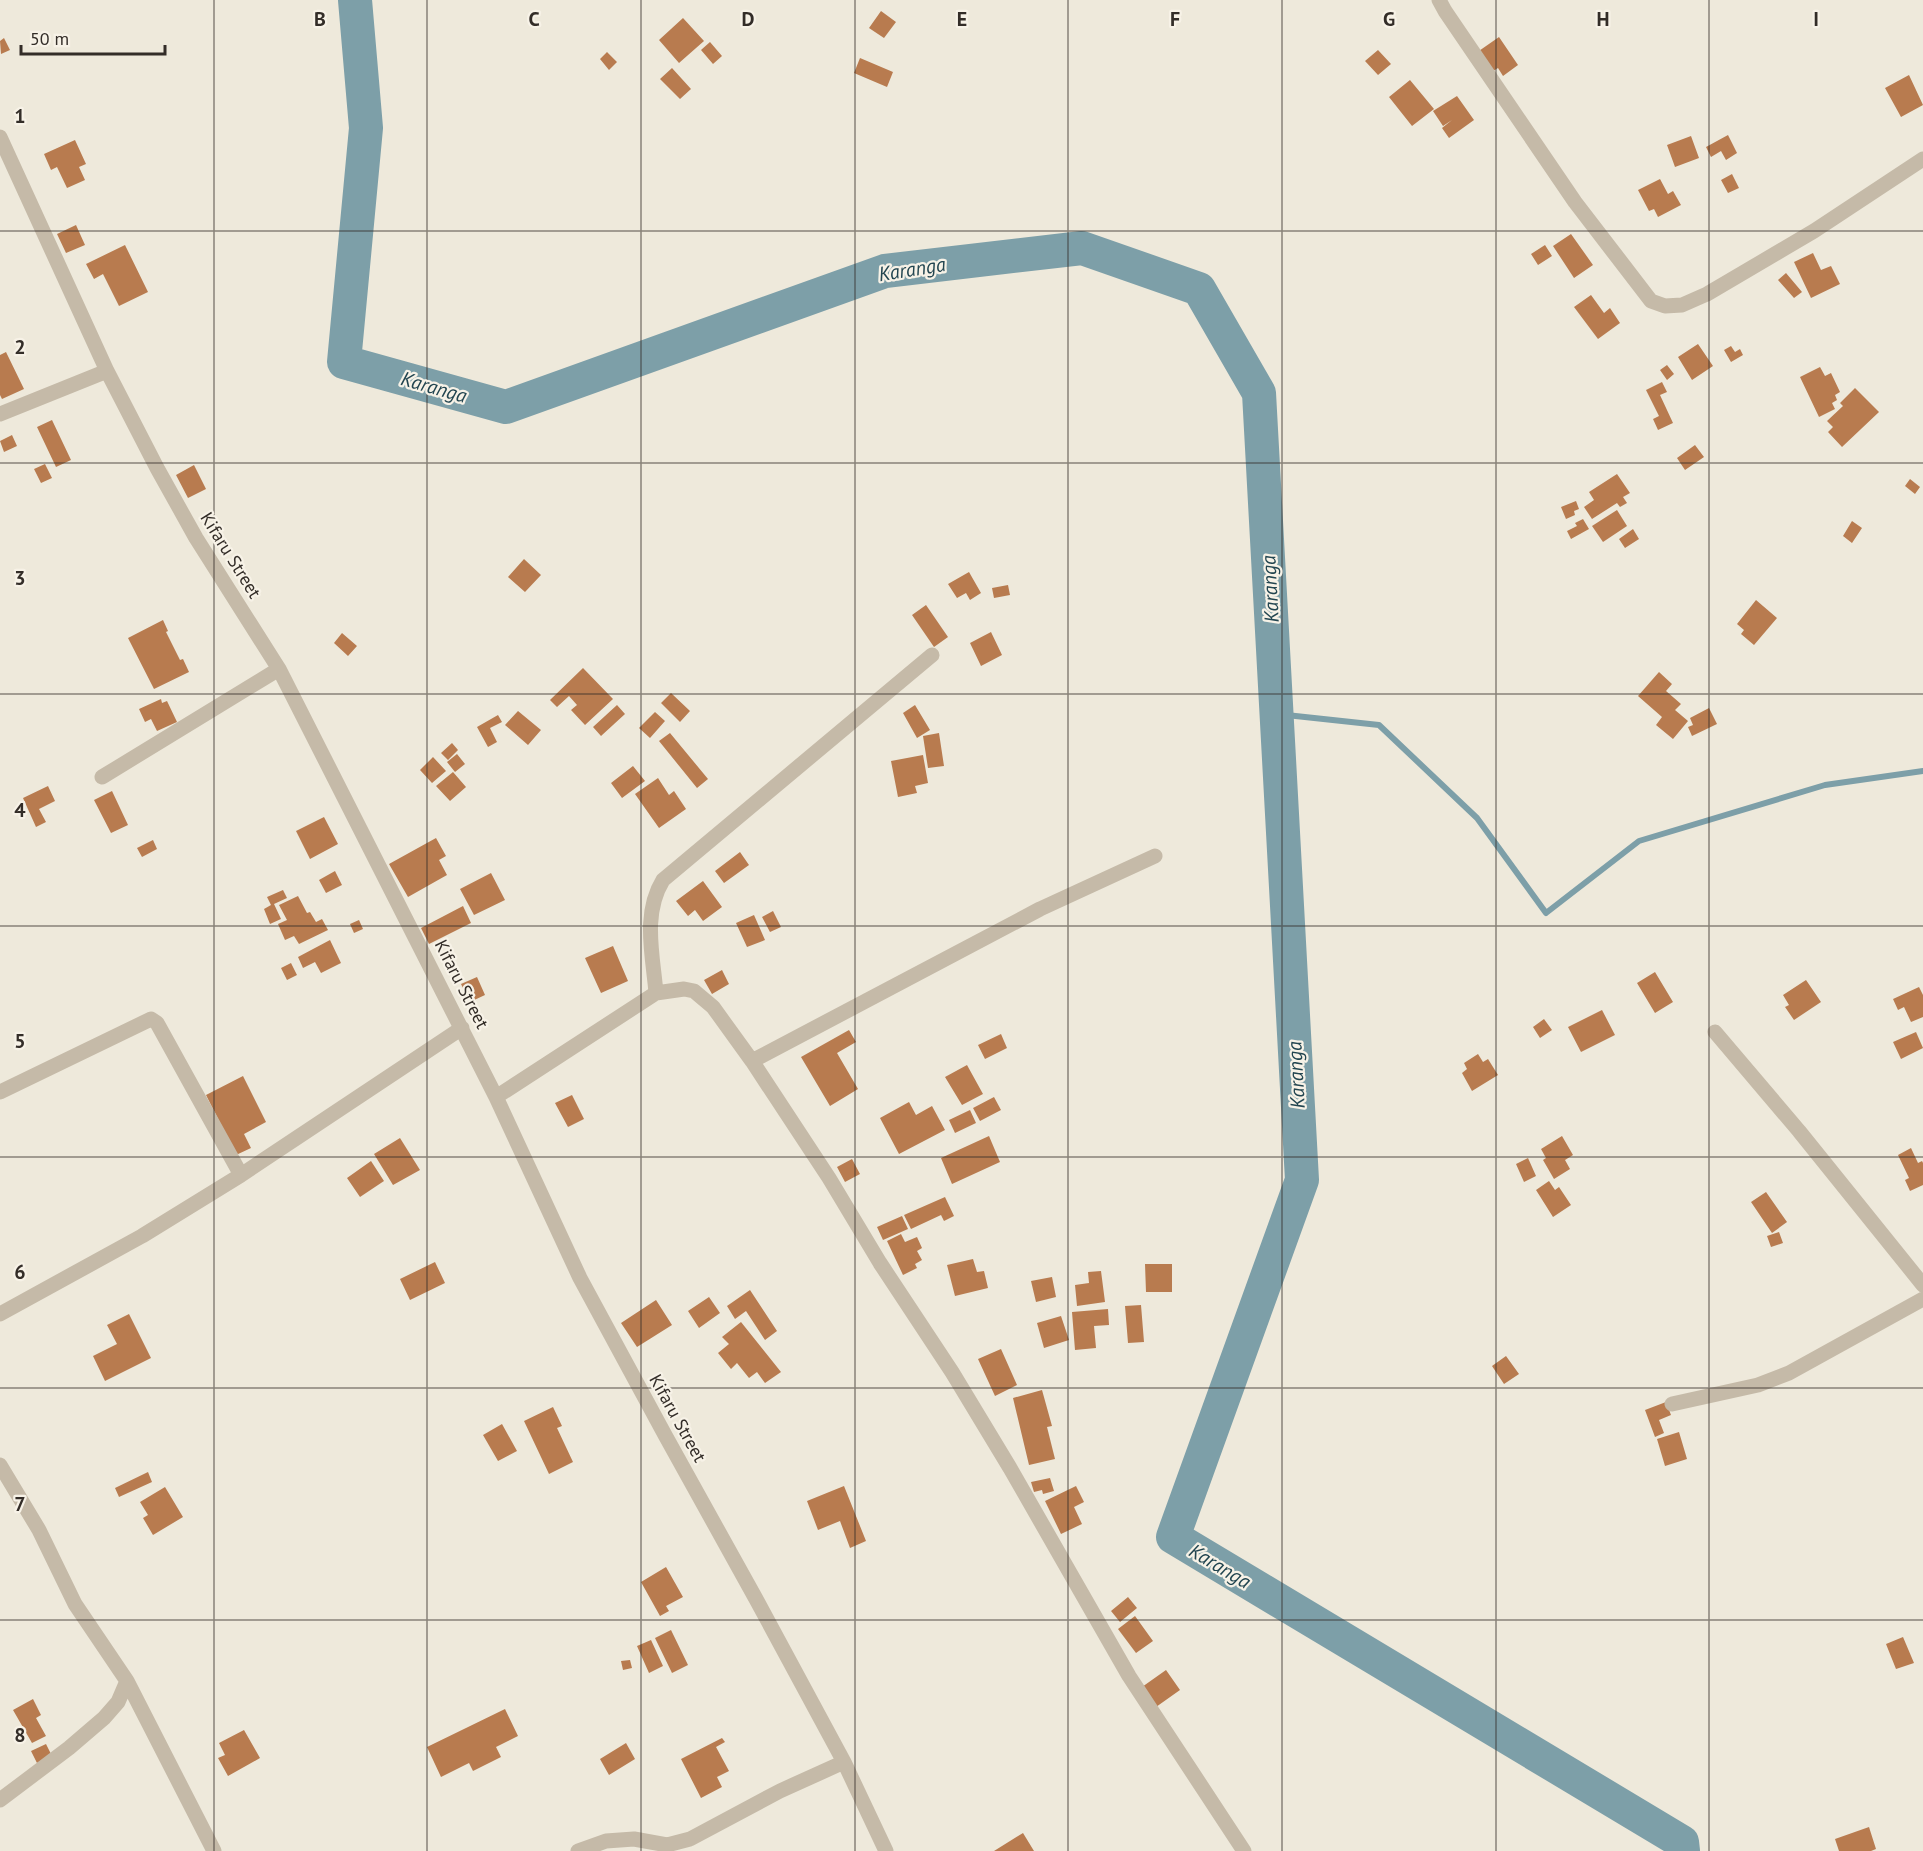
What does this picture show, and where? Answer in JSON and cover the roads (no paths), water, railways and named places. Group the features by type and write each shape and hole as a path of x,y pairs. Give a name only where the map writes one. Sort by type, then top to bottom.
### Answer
{"street":[{"path":"1439,0 1575,202 1651,301 1665,306 1682,305 1707,294 1815,231 1923,159"},
{"name":"Kifaru Street","path":"0,137 107,371 157,468 196,538 279,669 462,1028 580,1278 844,1762 886,1851"},
{"path":"0,414 107,371"},
{"path":"656,993 650,919 652,902 663,880 932,655"},
{"path":"102,777 279,669"},
{"path":"752,1061 1040,909 1155,856"},
{"path":"496,1097 656,993 684,989 694,991 713,1007 824,1169 880,1263 952,1372 1010,1468 1129,1676 1244,1851"},
{"path":"0,1092 151,1019 156,1023 241,1175"},
{"path":"0,1314 141,1236 241,1175 462,1028"},
{"path":"1715,1032 1799,1131 1923,1286"},
{"path":"1672,1404 1758,1385 1789,1373 1923,1299"},
{"path":"0,1465 39,1530 75,1604 127,1681 214,1851"},
{"path":"0,1800 69,1748 104,1718 118,1702 127,1681"},
{"path":"579,1851 606,1841 634,1839 667,1845 690,1839 780,1791 844,1762"}],"waterway":[{"name":"Karanga","path":"355,0 366,128 344,362 506,407 885,271 1082,248 1199,289 1259,393 1302,1180 1173,1537 1682,1842 1683,1851"},
{"path":"1277,714 1379,725 1477,818 1546,913 1639,841 1825,785 1923,771"}]}
